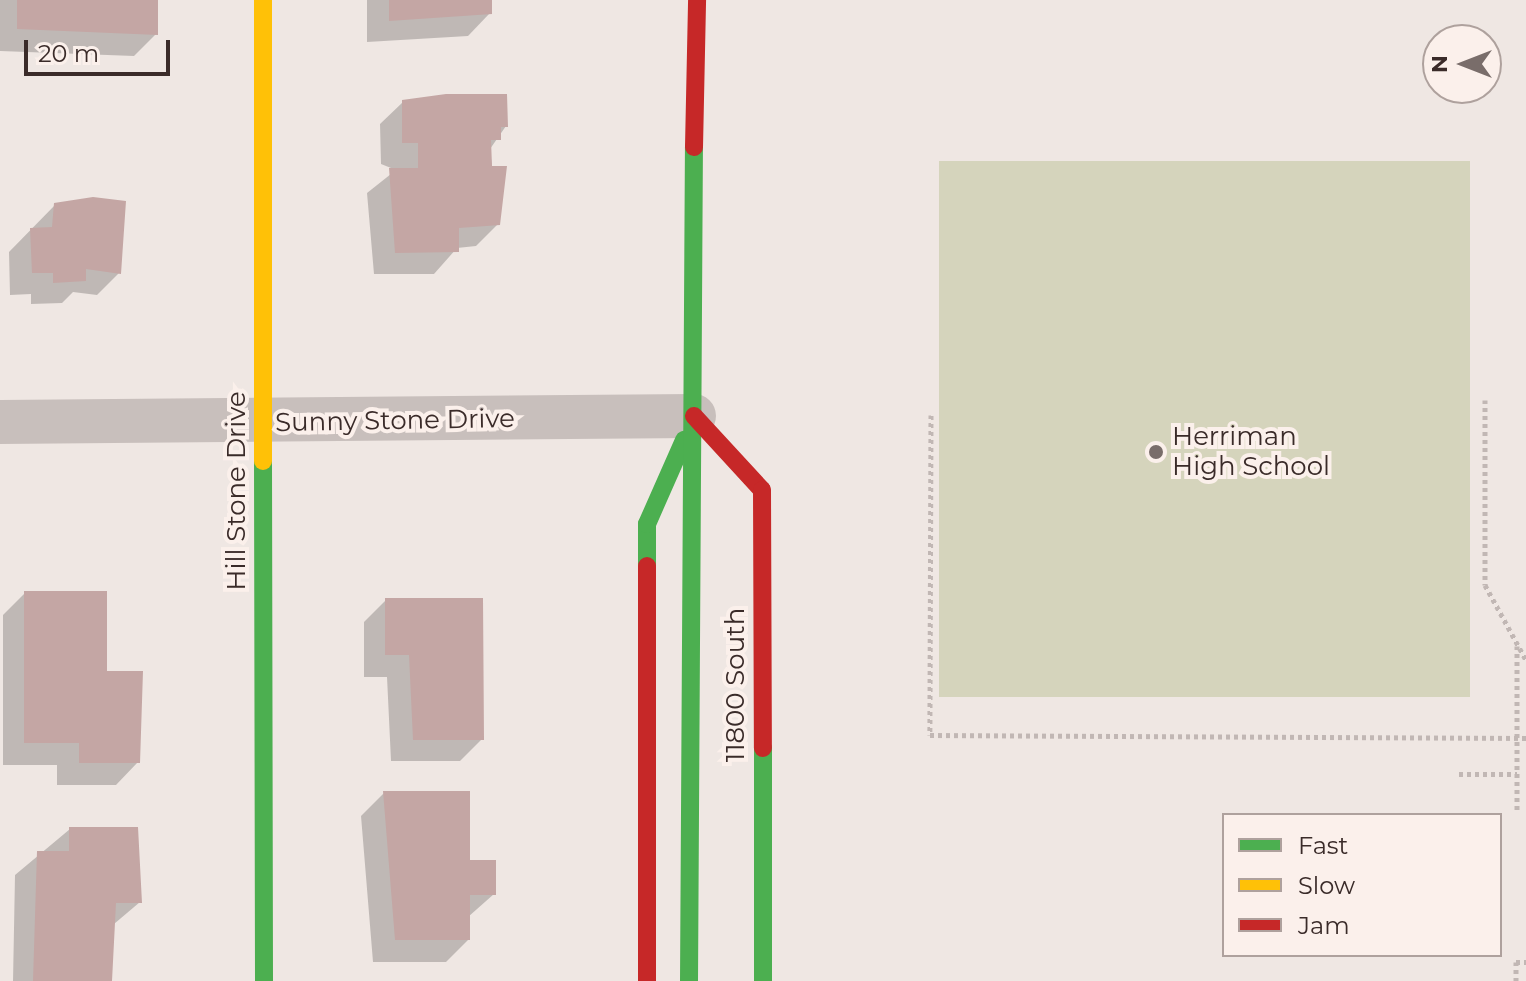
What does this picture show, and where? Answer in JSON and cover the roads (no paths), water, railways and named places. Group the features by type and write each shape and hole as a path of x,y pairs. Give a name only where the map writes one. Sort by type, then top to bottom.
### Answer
{"main road":[{"name":"Hill Stone Drive","path":"263,0 264,981"},
{"path":"689,981 686,610 694,416 697,0"},
{"path":"647,981 647,524 694,416"},
{"name":"11800 South","path":"694,416 762,490 763,981"}],"street":[{"name":"Sunny Stone Drive","path":"0,422 263,423 694,416"}],"place":[{"name":"Herriman High School","path":"1156,452"}]}
